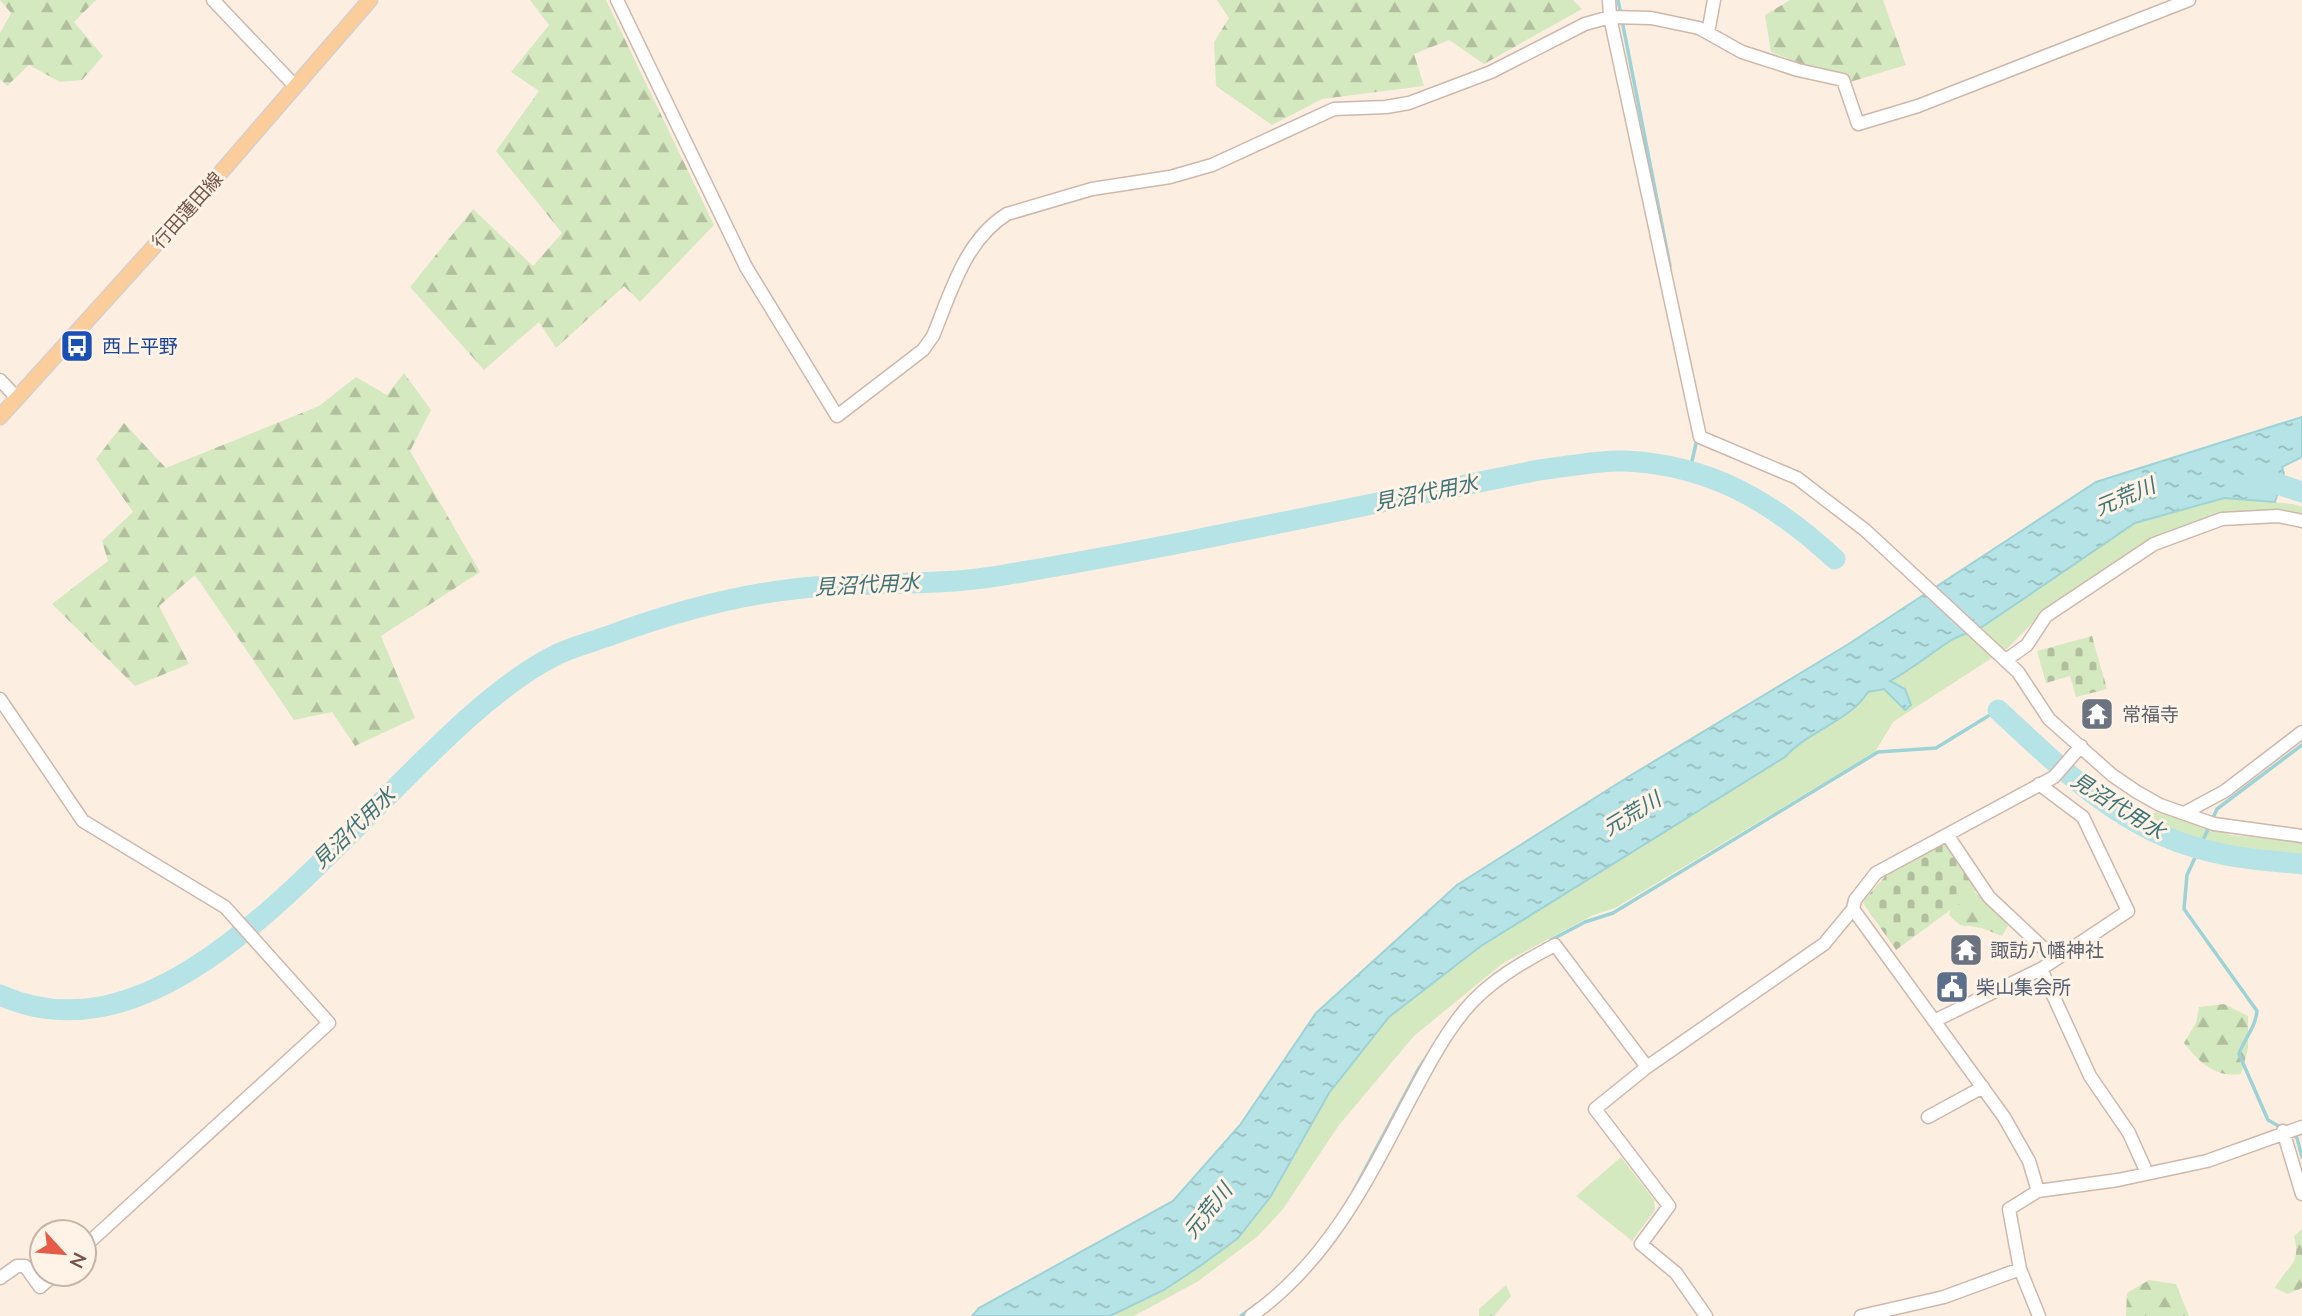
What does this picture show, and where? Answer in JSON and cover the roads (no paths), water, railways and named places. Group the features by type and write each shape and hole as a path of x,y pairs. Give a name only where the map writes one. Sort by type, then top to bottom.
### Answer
{"main road":[{"name":"行田蓮田線","path":"0,417 216,178 370,0"}],"street":[{"path":"213,0 295,86"},
{"path":"617,0 746,267 837,416 923,350 975,242 994,222 1007,214 1092,189 1170,177 1212,165 1334,109 1386,107 1409,103 1491,72 1585,24 1610,17 1651,18 1699,28 1742,52 1798,71 1843,80 1858,124 1918,106 2189,0"},
{"path":"1609,0 1610,17 1700,436 1797,478 1885,547 2002,657 2027,684 2049,719 2112,775 2137,792 2160,805 2186,811 2214,824 2302,836"},
{"path":"1708,33 1714,0"},
{"path":"0,380 16,397"},
{"path":"2002,657 2026,645 2046,616 2154,544 2222,519 2278,516 2302,521"},
{"path":"0,699 83,821 225,906 329,1023 98,1234"},
{"path":"2186,811 2225,791 2302,732"},
{"path":"1706,1316 1676,1273 1641,1244 1669,1206 1595,1109 1647,1067 1824,944 1853,909 1855,900 1876,873 2054,776 2081,746"},
{"path":"1934,1021 2041,968 2128,912 2083,817 2039,784"},
{"path":"1948,836 1989,897 2055,959"},
{"path":"1853,909 1983,1087 2029,1161 2038,1191"},
{"path":"1251,1316 1280,1296 1343,1221 1438,1046 1466,1008 1520,964 1555,945 1647,1067"},
{"path":"2041,968 2090,1076 2129,1133 2147,1174"},
{"path":"1928,1117 1983,1087"},
{"path":"2039,1316 2020,1269 2010,1209 2038,1191 2147,1174 2207,1161 2283,1131 2302,1127"},
{"path":"2283,1131 2302,1194"},
{"path":"0,1278 17,1266 25,1266 28,1270"},
{"path":"1861,1316 1944,1297 2020,1269"}],"water":[{"name":"元荒川","path":"2302,417 2302,457 2282,467 2284,473 2275,502 2224,498 2135,523 1985,625 1950,641 1890,681 1905,689 1911,705 1905,710 1884,689 1868,692 1851,711 1805,740 1785,757 1481,946 1389,1017 1329,1093 1271,1196 1238,1238 1200,1266 1164,1290 1110,1316 972,1316 979,1308 1173,1201 1240,1125 1316,1013 1457,885 1628,777 1847,645 2096,482"}],"waterway":[{"path":"1618,0 1670,266"},
{"path":"1690,470 1697,439"},
{"name":"見沼代用水","path":"993,577 1539,470 1614,461 1656,464 1685,470 1739,490 1788,520 1835,559"},
{"name":"見沼代用水","path":"0,995 76,1010 150,991 223,948 294,888 431,753 496,695 558,654 702,606 771,592 819,587 947,582 998,576 1201,539 1539,470 1614,461 1656,464 1685,470 1739,490 1788,520 1835,559"},
{"path":"2254,476 2302,492"},
{"path":"1551,940 1585,922 1613,913 1878,752 1936,748 1998,710"},
{"name":"見沼代用水","path":"1998,710 2067,773 2116,810 2143,826 2171,839 2213,852 2302,864"},
{"path":"2212,820 2217,809 2302,745"},
{"path":"2209,827 2187,875 2184,909 2257,1011 2239,1054 2268,1120 2282,1128"},
{"path":"1494,975 1523,956"},
{"path":"1354,1190 1419,1068 1461,1006"},
{"path":"2292,1134 2297,1138 2302,1157"},
{"path":"1241,1316 1257,1304"}],"place":[{"name":"西上平野","path":"77,346"},
{"name":"常福寺","path":"2097,714"},
{"name":"諏訪八幡神社","path":"1966,950"},
{"name":"柴山集会所","path":"1952,987"}]}
